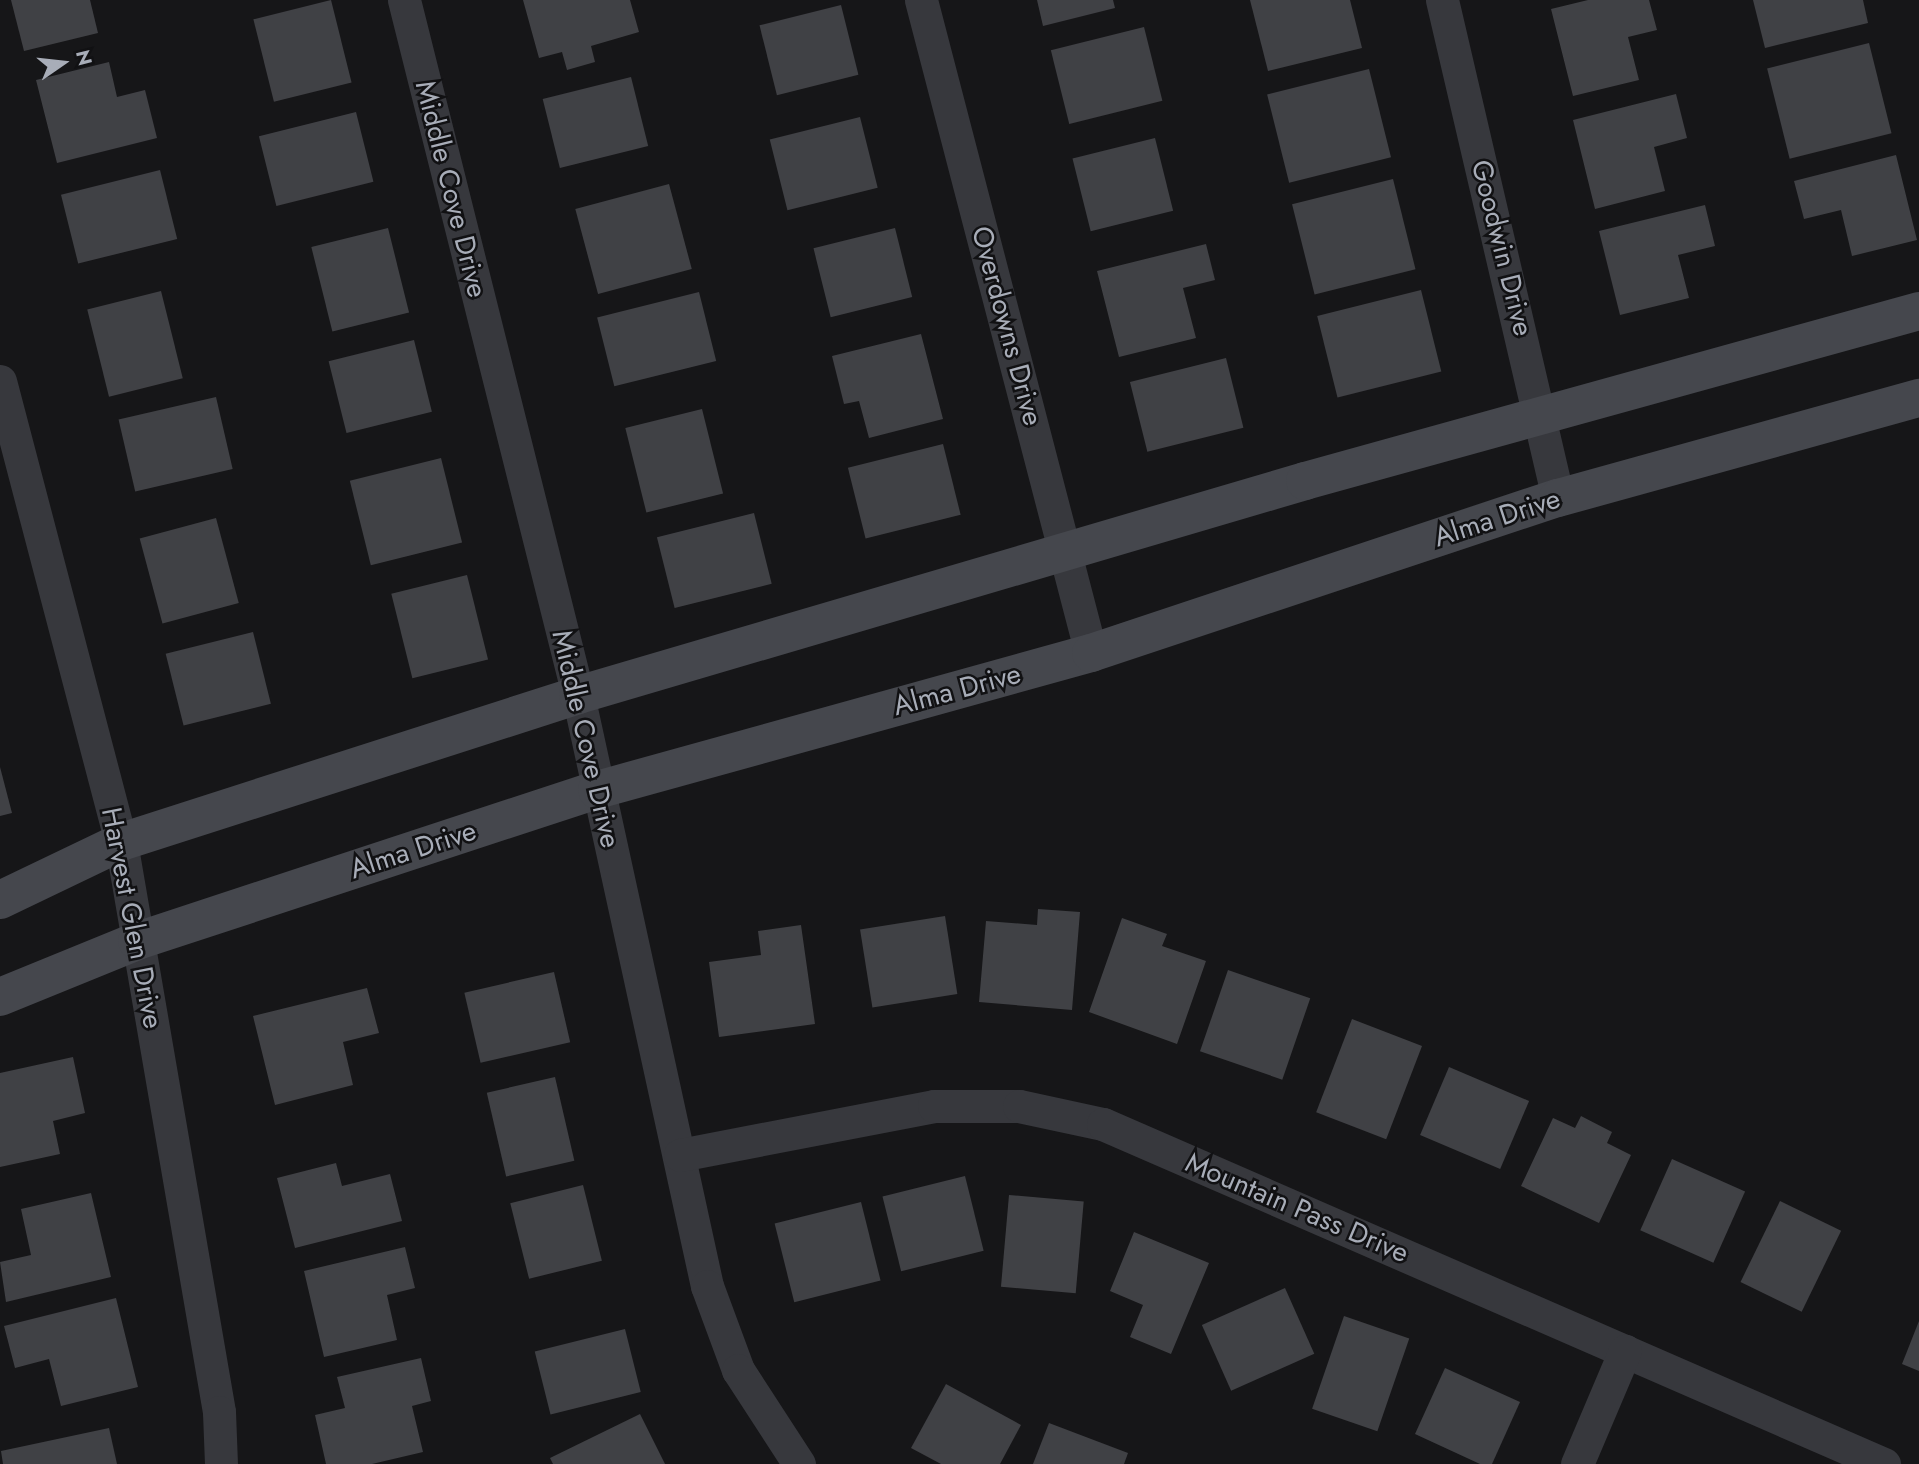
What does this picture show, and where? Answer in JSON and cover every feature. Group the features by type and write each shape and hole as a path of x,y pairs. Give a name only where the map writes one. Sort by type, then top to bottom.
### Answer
{"main road":[{"path":"0,900 121,842 579,695 1066,550 1542,413 1919,311"},
{"name":"Alma Drive","path":"0,997 137,941 597,790 1091,653 1558,498 1919,398"}],"street":[{"name":"Middle Cove Drive","path":"404,0 579,695 597,790 707,1286 738,1370 799,1464"},
{"name":"Overdowns Drive","path":"921,0 1091,653"},
{"name":"Goodwin Drive","path":"1442,0 1542,413 1558,498"},
{"name":"Harvest Glen Drive","path":"0,381 121,842 219,1412 220,1464"},
{"name":"Mountain Pass Drive","path":"680,1155 934,1106 1031,1109 1103,1124 1884,1464"},
{"path":"1577,1464 1625,1351"}],"building":[{"path":"11,0 90,0 98,33 24,51"},
{"path":"331,0 352,82 274,102 253,19"},
{"path":"523,0 630,0 639,32 591,46 595,62 567,70 562,52 539,58"},
{"path":"1037,0 1113,0 1115,8 1043,26"},
{"path":"1250,0 1350,0 1362,48 1268,71"},
{"path":"1588,0 1649,0 1657,30 1628,37 1639,80 1573,96 1551,9"},
{"path":"1753,0 1863,0 1868,23 1765,48"},
{"path":"841,5 858,75 777,95 759,25"},
{"path":"1144,27 1162,101 1069,124 1051,50"},
{"path":"1869,43 1891,133 1790,159 1767,68"},
{"path":"109,62 117,97 145,90 157,138 57,163 36,80"},
{"path":"1369,69 1391,157 1289,183 1267,94"},
{"path":"631,77 648,146 560,168 543,99"},
{"path":"1676,94 1687,138 1654,147 1665,191 1595,209 1573,120"},
{"path":"356,112 373,182 276,206 259,136"},
{"path":"860,117 878,188 787,210 770,139"},
{"path":"1155,138 1173,211 1091,231 1073,159"},
{"path":"1896,155 1917,240 1852,256 1841,210 1804,219 1794,181"},
{"path":"160,170 177,239 78,264 61,195"},
{"path":"1393,179 1415,269 1315,294 1292,204"},
{"path":"669,184 692,269 598,294 575,209"},
{"path":"1705,205 1715,246 1678,255 1689,298 1620,315 1599,231"},
{"path":"388,228 409,312 332,332 311,247"},
{"path":"895,228 912,297 831,317 813,248"},
{"path":"1206,244 1215,280 1183,288 1196,338 1119,357 1097,271"},
{"path":"1421,290 1441,372 1337,397 1317,316"},
{"path":"161,291 183,378 109,397 87,309"},
{"path":"699,292 716,361 614,386 597,317"},
{"path":"921,334 943,419 869,438 859,401 844,404 832,356"},
{"path":"414,340 432,412 347,433 329,361"},
{"path":"1226,358 1243,428 1147,452 1130,382"},
{"path":"216,397 233,469 135,492 119,419"},
{"path":"702,409 723,493 646,513 625,428"},
{"path":"943,444 961,515 866,539 848,468"},
{"path":"441,458 462,542 371,565 350,481"},
{"path":"754,513 772,584 675,608 657,537"},
{"path":"216,518 239,603 162,623 140,538"},
{"path":"467,575 488,659 412,678 391,594"},
{"path":"253,632 271,704 184,726 166,654"},
{"path":"0,767 12,813 0,816"},
{"path":"1038,909 1080,912 1072,1010 979,1002 986,921 1037,925"},
{"path":"945,916 957,994 872,1007 860,929"},
{"path":"1122,918 1167,934 1162,946 1206,961 1177,1044 1089,1012"},
{"path":"801,925 815,1024 719,1037 709,962 761,955 758,931"},
{"path":"1228,970 1310,998 1282,1080 1200,1051"},
{"path":"554,972 570,1042 481,1063 464,993"},
{"path":"367,988 379,1033 343,1042 353,1085 275,1105 253,1016"},
{"path":"1352,1019 1422,1046 1386,1139 1316,1112"},
{"path":"73,1057 85,1113 53,1121 60,1154 0,1167 0,1073"},
{"path":"1449,1067 1529,1101 1500,1169 1420,1135"},
{"path":"555,1077 574,1161 506,1177 487,1093"},
{"path":"1581,1116 1612,1132 1607,1143 1631,1155 1599,1223 1521,1186 1553,1118 1575,1128"},
{"path":"1672,1159 1745,1192 1713,1263 1640,1230"},
{"path":"336,1163 342,1186 390,1174 402,1221 295,1248 277,1178"},
{"path":"965,1176 984,1251 901,1271 883,1197"},
{"path":"583,1185 602,1261 529,1279 510,1203"},
{"path":"91,1193 111,1277 6,1302 0,1262 31,1255 21,1209"},
{"path":"1009,1195 1084,1202 1076,1293 1001,1287"},
{"path":"1780,1201 1841,1231 1802,1312 1741,1282"},
{"path":"861,1202 881,1281 794,1302 775,1224"},
{"path":"1134,1232 1209,1263 1171,1354 1130,1337 1143,1305 1110,1291"},
{"path":"405,1247 415,1288 387,1295 397,1340 324,1357 304,1271"},
{"path":"1285,1288 1314,1354 1231,1391 1202,1325"},
{"path":"116,1298 138,1387 61,1406 49,1359 15,1368 4,1326"},
{"path":"1344,1316 1409,1338 1377,1431 1312,1409"},
{"path":"1919,1321 1919,1371 1902,1364"},
{"path":"625,1329 641,1392 550,1415 535,1351"},
{"path":"421,1358 431,1401 412,1406 423,1452 372,1464 326,1464 315,1415 345,1408 337,1377"},
{"path":"1445,1368 1520,1402 1492,1464 1480,1464 1415,1434"},
{"path":"946,1384 1021,1425 1000,1464 941,1464 911,1448"},
{"path":"640,1414 665,1464 553,1464 550,1458"},
{"path":"1049,1423 1128,1453 1124,1464 1033,1464"},
{"path":"109,1428 117,1464 3,1464 1,1451"}]}
